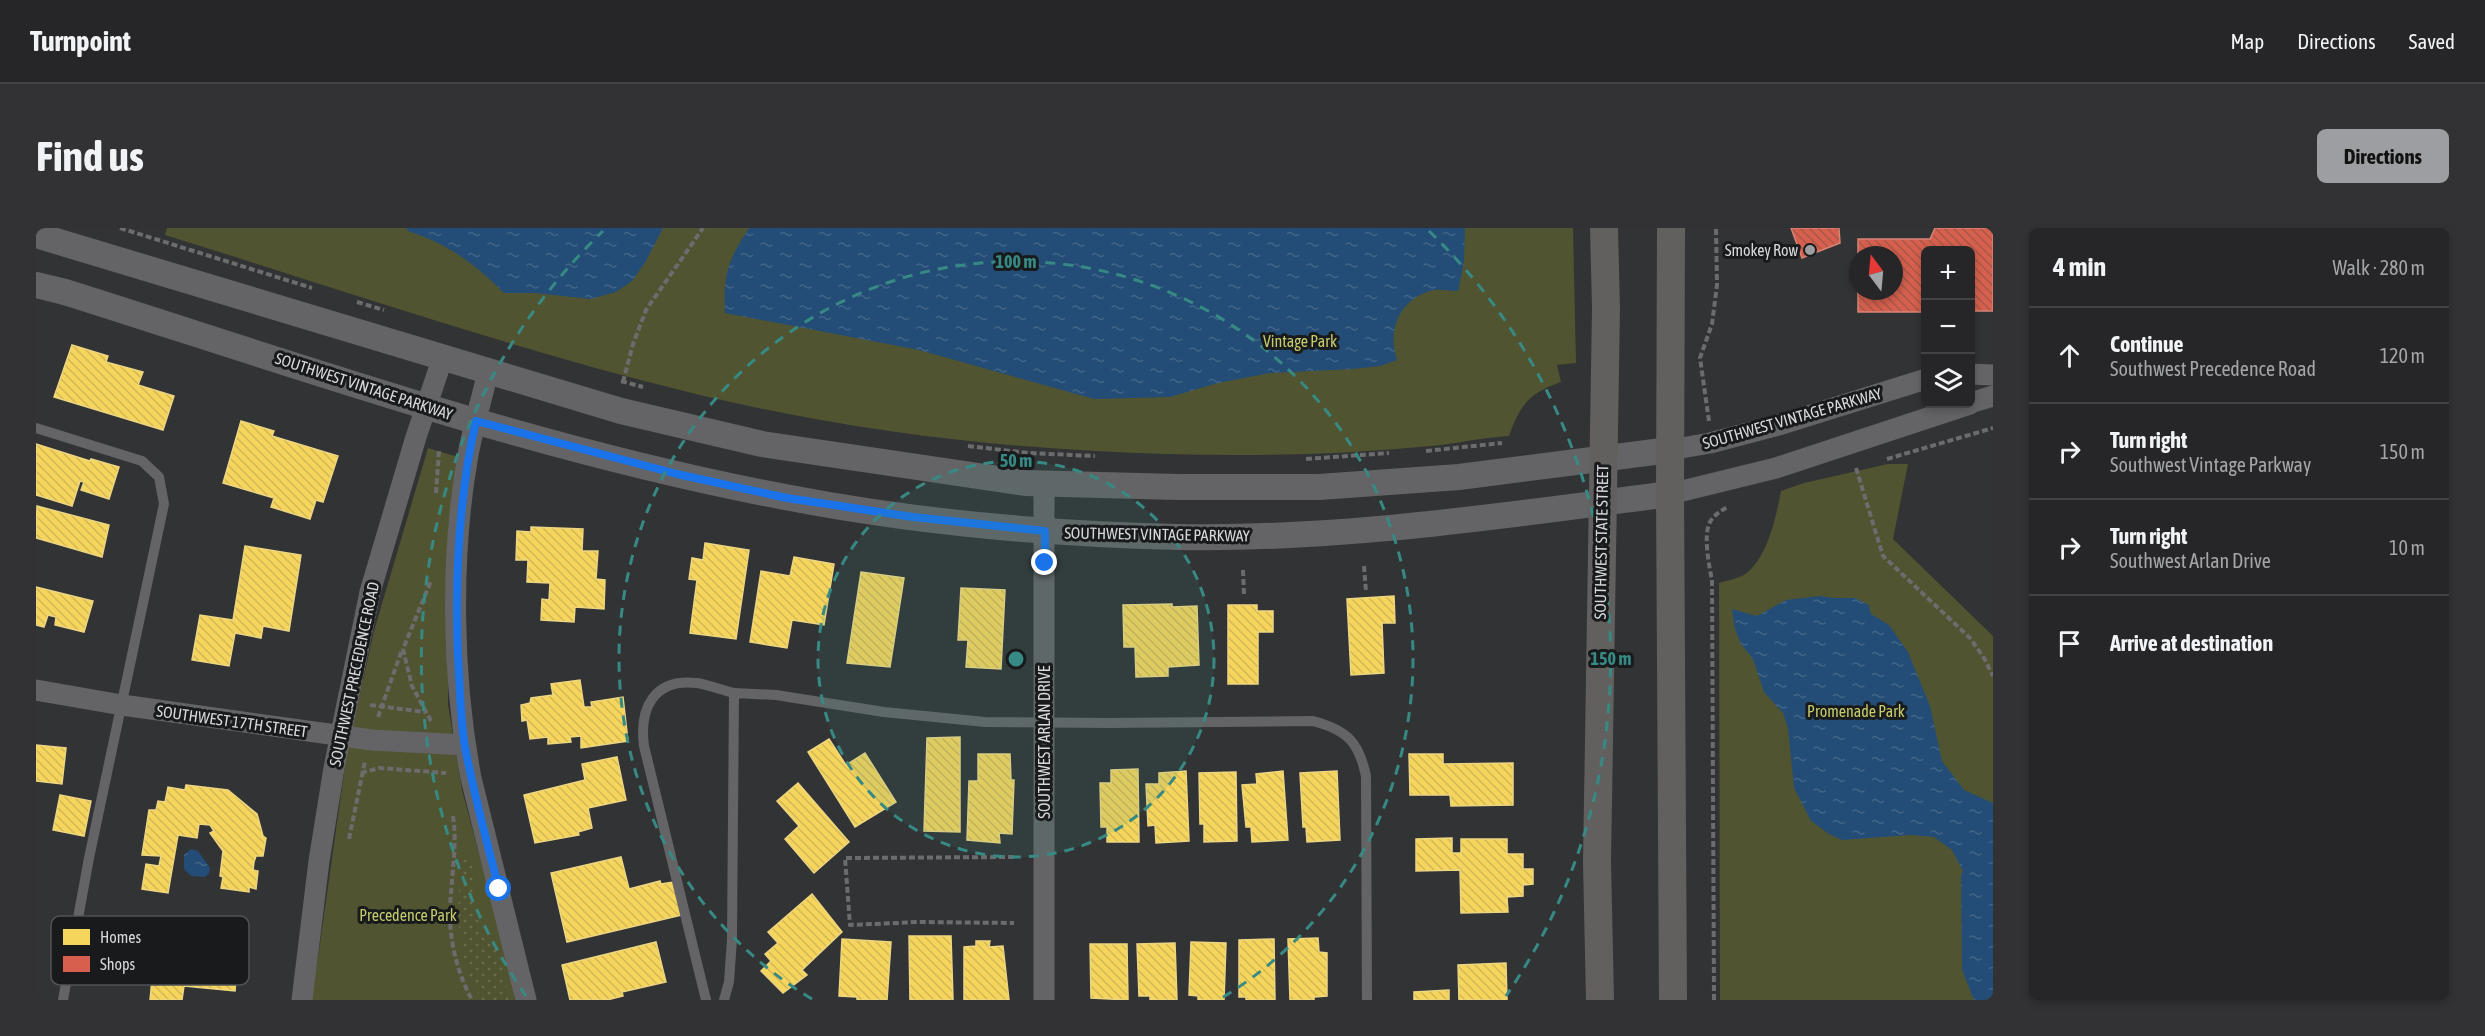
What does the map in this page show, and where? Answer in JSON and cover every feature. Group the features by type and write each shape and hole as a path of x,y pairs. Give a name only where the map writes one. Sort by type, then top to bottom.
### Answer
{"main road":[{"name":"SOUTHWEST STATE STREET","path":"1600,1000 1597,862 1606,308 1604,228"},
{"path":"1671,228 1673,1000"}],"street":[{"name":"SOUTHWEST VINTAGE PARKWAY","path":"36,235 621,411 762,444 909,467 1044,484 1178,488 1319,487 1459,477 1710,443 1782,424 1921,381"},
{"name":"SOUTHWEST VINTAGE PARKWAY","path":"36,285 65,292 427,407 677,474 787,498 913,517 1045,531 1179,537 1320,534 1462,522 1670,494 1776,468 1955,408"},
{"name":"SOUTHWEST PRECEDENCE ROAD","path":"302,1000 319,861 339,736 370,592 443,357"},
{"path":"489,371 468,454 461,502 457,561 458,648 465,745 471,778 526,1000"},
{"path":"1975,374 1993,375"},
{"name":"SOUTHWEST VINTAGE PARKWAY","path":"1975,401 1993,396"},
{"name":"SOUTHWEST ARLAN DRIVE","path":"1044,484 1044,1000"},
{"name":"SOUTHWEST 17TH STREET","path":"36,690 122,705 339,736 465,745"}],"lane":[{"path":"36,428 142,461 154,471 162,485 164,504 78,916"},
{"path":"706,1000 641,727 651,699 657,693 676,684 698,683 734,693 776,695 924,716 1044,723 1313,721 1343,732 1359,751 1366,776 1367,1000"},
{"path":"724,1000 729,982 732,939 734,693"},
{"path":"63,1000 66,985"}],"path":[{"path":"120,228 316,290"},
{"path":"623,382 633,344 646,310 704,228"},
{"path":"1710,443 1708,407 1700,358 1712,324 1717,285 1716,228"},
{"path":"347,299 388,311"},
{"path":"613,379 653,389"},
{"path":"1421,451 1509,443"},
{"path":"966,446 1028,453 1098,456"},
{"path":"1305,459 1398,453"},
{"path":"1856,468 1883,556 1970,638 1993,676"},
{"path":"1713,483 1715,515 1708,524 1708,555 1712,580 1714,1000"},
{"path":"1364,566 1366,591"},
{"path":"1243,570 1244,595"},
{"path":"349,842 361,773 381,706 403,649"},
{"path":"347,702 426,712"},
{"path":"334,768 361,773 379,768 444,772 471,778"},
{"path":"1014,857 846,858 850,925 919,922 1014,923"}],"green space":[{"name":"Vintage Park","path":"167,228 1573,228 1576,363 1557,365 1561,382 1541,391 1527,402 1517,416 1509,436 1380,450 1258,455 1136,453 991,443 886,431 782,413 680,390 550,355 421,316 165,235"},
{"name":"Precedence Park","path":"428,448 458,457 448,529 448,704 462,790 505,952 515,1000 312,1000 347,752 374,631"},
{"name":"Promenade Park","path":"1888,464 1908,464 1893,539 1993,636 1993,1000 1720,1000 1719,583 1742,576 1758,560 1769,538 1781,491 1804,483"},
{"path":"462,854 472,866 474,874 475,915 501,959 509,1000 482,1000 469,974 462,946 459,918"}],"water":[{"path":"406,228 663,228 646,261 632,281 616,292 591,299 534,293 504,293 482,272 448,248 408,231"},
{"path":"749,228 1465,228 1464,262 1458,291 1433,290 1419,295 1403,309 1395,328 1394,349 1397,360 1380,366 1353,369 1270,373 1218,383 1170,397 1094,399 919,350 725,313 728,268"},
{"path":"1820,596 1855,598 1869,605 1871,614 1889,625 1908,652 1930,706 1942,761 1964,790 1993,803 1993,1000 1974,1000 1962,970 1961,876 1963,871 1952,850 1934,837 1911,835 1842,840 1811,821 1794,788 1788,728 1783,713 1764,692 1753,659 1741,644 1735,629 1732,609 1757,616 1786,600"},
{"path":"191,849 198,851 210,868 205,877 191,876 184,869 184,855"}],"building: Homes":[{"path":"72,345 108,356 106,362 143,372 138,385 174,396 163,430 54,397"},
{"path":"241,421 274,431 272,436 338,456 323,502 316,500 310,519 271,507 274,498 223,483"},
{"path":"36,444 90,461 91,459 119,467 109,499 81,490 84,482 80,481 72,506 36,495"},
{"path":"37,506 109,525 102,557 36,538"},
{"path":"531,527 583,529 582,551 598,551 596,579 605,580 604,609 575,607 574,622 541,620 542,599 549,600 550,583 527,582 528,560 516,560 517,531 531,532"},
{"path":"705,543 749,550 736,639 690,633 697,580 689,579 692,558 703,560"},
{"path":"245,546 301,555 289,631 263,626 261,638 235,633 229,666 192,660 200,615 233,620"},
{"path":"794,557 834,564 824,625 792,620 787,648 750,642 761,571 790,576"},
{"path":"861,572 904,578 890,667 847,663"},
{"path":"36,587 93,601 84,632 55,625 56,617 48,615 44,627 36,625"},
{"path":"961,588 1005,590 1001,669 966,667 968,640 958,640"},
{"path":"1394,596 1395,623 1382,623 1384,673 1351,675 1347,599"},
{"path":"1172,604 1172,607 1197,606 1199,665 1168,667 1168,676 1136,677 1135,647 1124,647 1123,605"},
{"path":"1228,605 1257,605 1257,611 1273,611 1273,632 1258,632 1258,684 1228,684"},
{"path":"580,680 584,707 592,707 591,702 623,697 628,741 581,748 581,736 570,737 571,742 548,744 548,737 530,739 527,720 522,721 521,705 530,703 531,698 553,695 551,684"},
{"path":"960,737 960,832 924,831 927,738"},
{"path":"829,739 846,765 865,753 896,802 855,827 808,752"},
{"path":"36,745 66,748 62,784 36,781"},
{"path":"978,754 1010,754 1011,780 1014,780 1012,834 999,833 1000,843 967,840 969,781 978,781"},
{"path":"1409,754 1443,754 1443,764 1513,763 1513,805 1451,806 1450,795 1410,795"},
{"path":"617,757 626,800 588,808 592,828 578,832 579,835 535,843 524,795 585,780 582,764"},
{"path":"1138,769 1139,842 1107,842 1107,827 1101,827 1100,783 1111,783 1111,770"},
{"path":"1186,771 1189,841 1156,843 1155,825 1148,826 1146,784 1159,784 1159,773"},
{"path":"1283,771 1288,840 1252,842 1251,827 1246,827 1242,785 1257,784 1256,774"},
{"path":"1337,771 1340,840 1307,842 1306,827 1303,827 1300,773"},
{"path":"1236,772 1237,841 1204,842 1204,824 1200,824 1199,773"},
{"path":"798,783 849,842 814,873 785,839 799,826 777,801"},
{"path":"186,785 228,790 257,814 263,836 266,838 263,856 256,856 254,862 253,870 258,871 256,889 249,887 249,892 221,888 223,851 210,833 214,831 210,825 199,824 197,838 178,835 168,893 142,889 146,864 159,866 161,856 142,855 149,810 156,810 158,801 165,802 168,787 185,790"},
{"path":"60,795 91,801 84,836 53,830"},
{"path":"1452,838 1452,853 1461,853 1461,839 1507,839 1507,854 1523,854 1523,869 1533,869 1533,884 1523,885 1523,896 1507,897 1508,912 1461,913 1460,870 1416,871 1416,839"},
{"path":"621,857 629,889 660,881 661,884 673,882 682,915 567,942 551,873"},
{"path":"812,894 842,932 802,970 807,975 783,993 761,971 771,961 765,954 778,943 768,932"},
{"path":"909,936 951,936 953,1000 910,1000"},
{"path":"1318,938 1319,952 1327,953 1327,996 1314,997 1314,1000 1290,1000 1288,939"},
{"path":"842,939 891,942 887,1000 857,1000 857,997 839,996"},
{"path":"1274,939 1275,1000 1246,1000 1246,997 1239,997 1239,940"},
{"path":"976,941 990,941 989,947 1003,946 1009,1000 964,1000 964,947 976,946"},
{"path":"656,942 666,982 622,992 623,996 607,1000 570,1000 562,965"},
{"path":"1191,942 1226,943 1224,1000 1198,1000 1198,996 1189,995"},
{"path":"1175,943 1177,1000 1150,1000 1150,996 1139,996 1137,944"},
{"path":"1090,944 1127,944 1128,1000 1091,998"},
{"path":"1506,963 1507,1000 1459,1000 1458,965"},
{"path":"151,985 236,985 235,991 184,986 182,1000 150,1000"},
{"path":"1449,990 1449,1000 1414,1000 1414,992"}],"building: Shops":[{"name":"Smokey Row","path":"1791,228 1839,228 1840,243 1802,258"},
{"path":"1935,228 1993,228 1993,311 1975,311 1975,246 1921,246 1921,312 1858,312 1858,300 1903,300 1903,246 1858,246 1858,239 1930,239"}],"place":[{"name":"Smokey Row","path":"1810,250"}],"route":[{"path":"499,889 471,778 465,745 460,691 457,616 458,534 468,454 476,421 677,474 787,498 913,517 1045,531 1045,563"}]}
